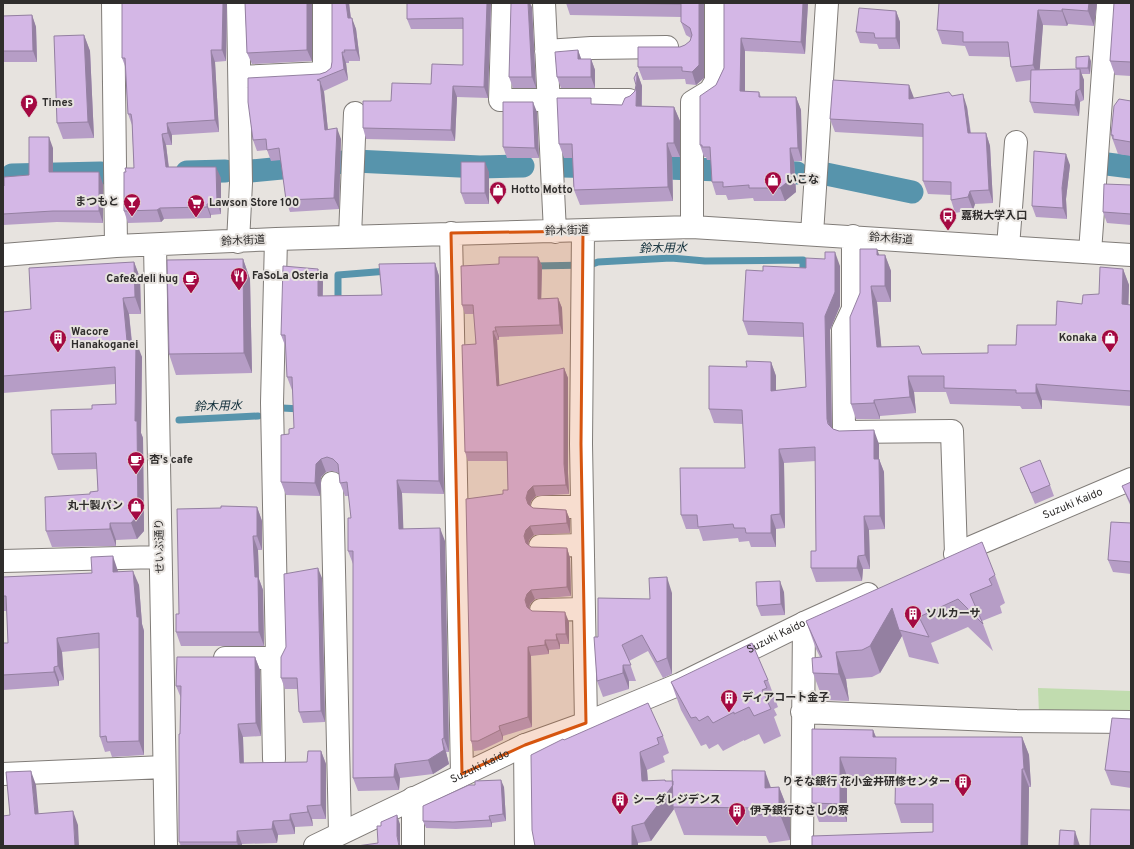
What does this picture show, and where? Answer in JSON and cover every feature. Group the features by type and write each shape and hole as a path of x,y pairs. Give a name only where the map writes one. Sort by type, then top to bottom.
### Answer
{"street":[{"path":"113,3 116,246"},
{"path":"238,3 241,183 238,242"},
{"path":"240,77 324,73 324,3"},
{"path":"503,3 500,100 629,100"},
{"path":"544,3 555,232"},
{"path":"692,227 692,102 710,91 716,81 716,3"},
{"path":"812,234 828,3"},
{"path":"1090,252 1108,3"},
{"path":"546,51 591,48 684,47"},
{"path":"350,236 355,114"},
{"path":"1008,247 1016,142"},
{"name":"鈴木街道","path":"3,255 116,246 238,242 276,239 692,227 853,236 1131,255"},
{"path":"583,231 582,545 586,723"},
{"path":"451,233 462,774"},
{"path":"853,236 853,310 843,330 844,432 952,431 956,554"},
{"path":"162,658 277,658 272,403 276,239"},
{"name":"せいぶ通り","path":"155,245 166,846"},
{"name":"Suzuki Kaido","path":"934,564 1131,479"},
{"path":"332,483 340,833"},
{"path":"542,507 582,507"},
{"path":"540,546 582,545"},
{"path":"3,560 160,557"},
{"name":"Suzuki Kaido","path":"315,846 525,745 586,723 680,684 804,622 883,587"},
{"path":"541,610 583,609"},
{"path":"802,846 804,622"},
{"path":"272,658 274,758"},
{"path":"802,712 1016,721 1131,722"},
{"path":"525,745 526,846"},
{"path":"3,770 3,774 164,767"},
{"path":"413,798 413,846"}],"highlighted area":[{"path":"583,231 581,444 586,723 525,745 462,774 451,233"}],"green space":[{"path":"1038,688 1131,691 1131,717 1039,714"}],"building":[{"path":"122,3 223,3 222,50 211,50 215,120 167,123 168,133 162,134 166,167 216,167 217,203 207,204 207,207 160,208 157,210 124,211 124,172 126,172 125,168 134,168 132,120 131,114 128,114 125,58 122,58"},
{"path":"245,3 307,3 307,50 247,53"},
{"path":"332,3 346,3 348,18 352,18 356,50 344,50 345,52 342,52 344,69 317,80 320,81 325,130 337,128 334,198 286,200 279,148 267,150 266,139 253,140 248,102 248,78 320,74 331,68"},
{"path":"407,3 487,3 484,87 453,86 451,130 363,128 363,101 391,101 392,83 431,84 432,64 463,65 463,18 407,19"},
{"path":"511,3 528,3 532,77 509,77"},
{"path":"603,3 699,3 699,65 692,72 682,71 682,67 638,67 638,47 680,47 690,41 692,35 690,28 681,22 681,4"},
{"path":"724,3 803,3 801,42 741,38 740,91 759,92 759,97 796,97 798,148 790,148 791,179 780,188 749,188 749,185 723,187 723,182 712,182 710,147 702,147 702,145 700,145 700,96 716,85 724,68"},
{"path":"939,3 1089,3 1088,11 1062,9 1062,11 1038,10 1033,65 1011,67 1008,42 963,42 963,32 937,30"},
{"path":"1114,3 1131,3 1131,62 1110,61"},
{"path":"859,8 896,11 896,38 875,38 874,33 856,32"},
{"path":"32,15 33,51 3,51 3,16"},
{"path":"84,35 88,122 57,123 54,36"},
{"path":"578,50 578,59 591,59 591,77 557,77 555,52"},
{"path":"1089,56 1088,68 1076,68 1076,57"},
{"path":"1080,69 1080,89 1076,91 1075,105 1030,102 1031,70"},
{"path":"637,72 636,106 674,107 674,143 667,143 668,187 574,190 572,144 559,144 557,98 591,98 591,104 622,105 625,98 630,96 635,91 636,85 634,78"},
{"path":"833,80 909,85 909,99 949,92 952,96 963,94 968,133 986,133 989,190 970,191 968,197 951,200 951,182 923,181 923,124 830,119"},
{"path":"1119,99 1131,101 1131,142 1113,139 1113,135 1111,135 1114,106"},
{"path":"503,102 533,102 535,148 503,147"},
{"path":"29,137 49,137 49,172 99,172 99,211 53,211 3,214 4,177 29,175"},
{"path":"1034,151 1066,154 1062,188 1063,208 1032,206"},
{"path":"461,162 485,162 485,193 461,193"},
{"path":"1104,184 1131,185 1131,214 1103,212"},
{"path":"860,249 877,249 877,255 885,255 885,286 871,286 877,347 919,346 922,354 988,353 988,345 1016,345 1017,325 1056,325 1057,301 1082,304 1083,295 1099,294 1100,267 1123,269 1122,304 1131,305 1131,391 1036,384 1036,393 1016,393 1016,390 944,388 944,376 908,376 910,397 874,400 874,403 851,404 850,317 860,293"},
{"path":"825,252 835,252 835,292 825,316 828,424 833,429 839,431 874,430 874,459 879,459 880,516 864,516 865,555 858,556 857,568 811,568 811,551 816,551 815,447 779,449 780,514 771,515 771,533 746,533 745,528 734,528 733,524 698,527 697,515 681,515 680,468 745,468 742,410 709,409 709,366 747,367 746,361 771,362 771,391 806,387 803,323 743,321 746,270 763,271 763,266 806,268 806,258 825,259"},
{"path":"499,257 538,257 538,299 558,298 560,325 495,327 496,331 493,331 497,386 564,368 564,464 566,485 533,486 528,491 526,498 528,504 533,508 566,510 567,523 530,526 526,530 524,536 526,543 531,547 567,548 567,587 531,590 527,594 525,600 527,607 532,611 565,612 566,634 556,634 557,640 545,640 545,645 528,647 528,717 499,726 500,730 478,741 471,741 466,499 503,494 503,490 508,490 507,452 465,452 462,345 476,344 473,305 462,305 461,266 499,264"},
{"path":"243,259 244,353 169,354 167,260"},
{"path":"134,262 135,297 123,298 127,341 136,341 135,421 137,421 138,515 131,523 110,523 110,529 46,531 45,497 90,494 90,492 98,491 96,453 52,454 51,410 92,409 92,405 116,404 115,367 3,376 3,312 31,309 29,268"},
{"path":"435,263 439,481 397,480 399,529 440,528 444,738 442,739 444,750 428,760 395,764 394,777 353,778 353,551 348,551 348,518 351,518 347,482 340,483 338,464 333,459 327,457 321,459 316,464 315,483 281,482 281,435 289,434 289,429 294,428 292,377 287,377 285,335 281,335 283,266 318,269 318,296 382,295 379,264"},
{"path":"1040,460 1050,485 1031,493 1020,468"},
{"path":"1131,482 1131,504 1122,486"},
{"path":"221,506 257,507 257,536 253,536 255,577 258,577 259,632 176,632 176,614 179,614 177,509 221,508"},
{"path":"1111,522 1131,523 1131,562 1108,560"},
{"path":"982,542 995,575 989,579 992,585 970,594 983,624 958,599 919,617 929,637 899,630 892,608 870,646 862,650 836,652 839,674 813,673 812,658 822,657 806,621"},
{"path":"113,556 113,572 133,571 137,617 139,617 139,741 107,742 106,736 100,737 99,633 57,638 58,666 54,667 54,672 3,675 3,643 8,643 6,596 3,596 3,577 92,573 91,557"},
{"path":"318,568 321,711 299,712 297,678 281,678 281,657 286,647 284,574"},
{"path":"667,577 667,658 657,662 642,635 622,645 631,665 623,665 623,673 597,681 594,637 598,637 598,598 650,599 649,578"},
{"path":"780,581 781,604 757,606 756,582"},
{"path":"752,643 768,680 764,681 767,688 762,690 771,709 754,716 749,707 734,714 734,712 713,723 708,716 699,721 696,717 691,718 671,682"},
{"path":"177,657 255,657 256,723 238,724 240,763 307,762 308,751 321,751 321,805 307,806 308,812 290,814 290,820 273,821 272,829 237,831 237,842 179,842 179,734 181,686 176,686"},
{"path":"648,703 663,736 657,738 659,744 640,752 642,781 673,781 673,785 644,823 632,826 632,846 535,846 532,830 531,755 563,739 564,740"},
{"path":"1112,718 1131,719 1131,772 1105,770"},
{"path":"812,729 873,730 873,737 1022,737 1024,769 1022,769 1021,846 812,846 812,836 933,832 933,804 895,804 896,758 840,757 840,804 812,803"},
{"path":"672,770 765,771 765,788 779,787 779,812 759,815 758,808 673,807"},
{"path":"31,771 35,814 73,811 75,846 3,846 3,816 10,815 6,772"},
{"path":"501,780 503,814 489,816 490,820 453,822 423,821 423,806 469,785 475,785 475,781"},
{"path":"1091,809 1131,810 1131,846 1090,846"},
{"path":"397,815 397,836 399,846 357,846 378,843 377,826 381,826 381,822"},
{"path":"1060,830 1075,831 1074,846 1059,846"}],"waterway":[{"path":"251,171 355,161 480,167 523,166"},
{"path":"1107,164 1131,167"},
{"path":"562,166 605,167"},
{"path":"641,167 797,173"},
{"path":"187,172 225,171"},
{"path":"12,175 101,173"},
{"path":"826,174 912,192"},
{"name":"鈴木用水","path":"533,266 590,265 598,262 671,258 705,261 803,260 803,276"},
{"name":"鈴木用水","path":"338,304 338,275 388,271"},
{"name":"鈴木用水","path":"282,408 301,409"},
{"name":"鈴木用水","path":"179,420 258,416"}],"place":[{"name":"Times","path":"29,118"},
{"name":"いこな","path":"773,195"},
{"name":"Hotto Motto","path":"498,205"},
{"name":"まつもと","path":"132,217"},
{"name":"Lawson Store 100","path":"196,218"},
{"name":"嘉税大学入口","path":"948,231"},
{"name":"FaSoLa Osteria","path":"239,291"},
{"name":"Cafe&deli hug","path":"191,294"},
{"name":"Wacore Hanakoganei","path":"58,353"},
{"name":"Konaka","path":"1110,353"},
{"name":"杏's cafe","path":"136,475"},
{"name":"丸十製パン","path":"136,521"},
{"name":"ソルカーサ","path":"913,629"},
{"name":"ディアコート金子","path":"729,713"},
{"name":"りそな銀行 花小金井研修センター","path":"963,797"},
{"name":"シーダレジデンス","path":"620,815"},
{"name":"伊予銀行むさしの寮","path":"737,826"}]}
